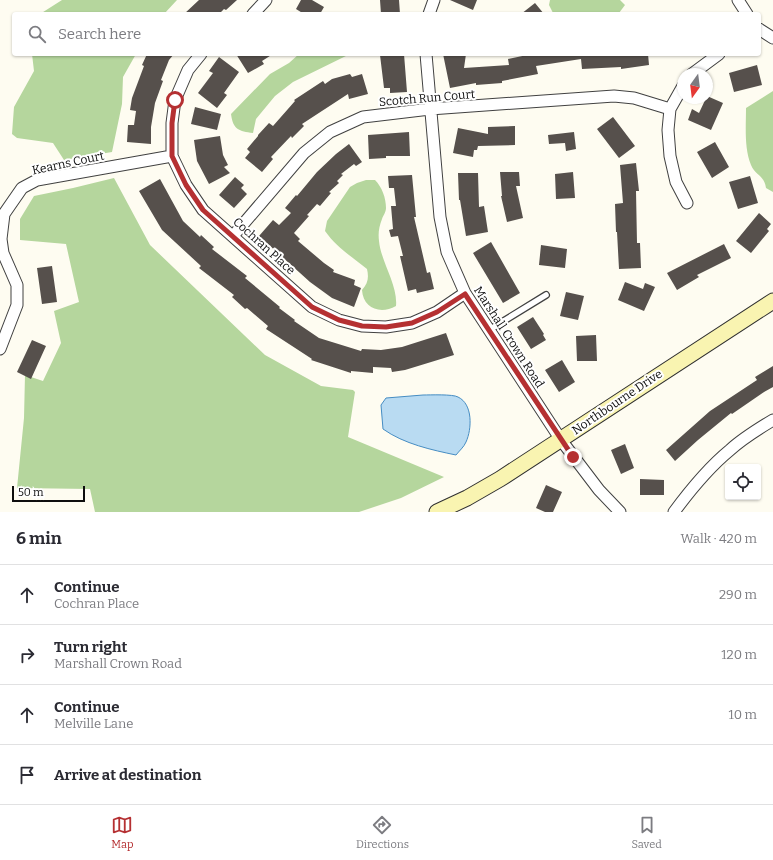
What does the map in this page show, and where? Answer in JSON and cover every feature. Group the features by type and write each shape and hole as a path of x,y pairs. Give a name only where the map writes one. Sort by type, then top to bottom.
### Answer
{"street":[{"path":"255,12 266,0"},
{"path":"430,12 434,0"},
{"path":"738,0 746,12"},
{"path":"761,30 773,38"},
{"name":"Cochran Place","path":"198,56 188,70 175,100 172,123 172,156 186,185 203,210 312,307 339,320 362,326 386,327 412,323 437,312 465,294"},
{"name":"Marshall Crown Road","path":"426,56 440,217 447,252 465,294 561,440 598,490 620,512"},
{"path":"700,68 716,56"},
{"name":"Scotch Run Court","path":"233,236 304,153 330,132 363,117 430,109 614,96 634,98 670,109"},
{"path":"677,97 670,109 668,130 670,156 676,182 687,203"},
{"name":"Kearns Court","path":"0,349 17,305 17,285 3,253 1,239 4,214 22,188 36,180 172,156"},
{"name":"Northbourne Drive","path":"437,512 467,498 500,479 773,300"},
{"path":"674,512 698,480 714,464 742,440 773,420"}],"lane":[{"path":"489,330 546,295"}],"green space":[{"path":"62,0 177,0 166,12 43,12"},
{"path":"550,0 620,0 625,5 620,12 552,12 549,5"},
{"path":"32,56 135,56 123,77 122,104 112,152 64,160 53,143 17,138 12,134 14,107 34,71"},
{"path":"297,56 346,56 293,82 275,96 256,119 253,133 240,130 235,127 231,114 270,74 289,63"},
{"path":"773,91 773,192 766,188 763,180 751,165 746,144 746,108"},
{"path":"114,178 150,245 265,355 321,386 353,390 355,392 348,437 444,477 401,498 359,512 95,512 90,489 17,488 24,418 25,375 43,381 61,343 54,311 79,302 66,244 20,240 20,219 34,196"},
{"path":"366,180 375,180 380,186 386,204 386,211 379,227 379,241 380,249 392,282 396,298 396,306 384,310 373,308 365,301 362,290 367,283 367,269 339,247 325,231 327,221 350,187"}],"water":[{"path":"423,395 451,395 463,400 466,405 470,417 468,437 463,447 456,455 428,449 400,439 383,429 381,405 386,398"}],"building":[{"path":"199,0 237,0 226,10 224,9 221,12 186,12"},
{"path":"301,0 312,0 324,7 321,12 301,12 296,9"},
{"path":"380,0 399,0 400,12 381,12"},
{"path":"450,0 477,0 473,10"},
{"path":"535,3 542,12 524,12"},
{"path":"146,56 172,56 169,60 161,80 163,81 155,103 151,127 151,144 127,142 128,125 134,125 136,111 130,110 132,98 144,66 142,65"},
{"path":"237,56 270,56 262,61 264,64 248,73"},
{"path":"380,56 404,56 407,92 390,93 390,88 384,88"},
{"path":"443,56 466,56 464,68 509,65 508,59 522,56 648,56 649,65 621,69 621,67 582,69 581,59 536,66 538,74 502,81 502,83 476,85 476,83 450,88"},
{"path":"219,57 239,72 224,93 227,95 217,108 198,93 213,73 209,71"},
{"path":"757,65 762,85 734,92 729,73"},
{"path":"350,74 352,77 362,74 368,94 349,99 348,94 302,124 304,126 292,138 291,136 271,157 273,159 262,172 245,158 250,152 247,149 258,135 269,123 273,126 295,101 294,100 323,81 325,84 332,79"},
{"path":"713,99 723,103 711,130 688,120 692,109 699,113 703,104 713,104"},
{"path":"195,107 221,114 217,130 191,124"},
{"path":"613,117 635,146 619,158 597,129"},
{"path":"515,126 515,145 478,146 477,150 474,150 473,157 453,153 458,128 488,134 488,127"},
{"path":"409,132 410,156 386,156 386,158 369,159 368,135"},
{"path":"574,132 576,149 566,151 565,143 549,144 548,135"},
{"path":"220,136 223,155 228,165 224,167 230,173 209,184 197,161 194,140"},
{"path":"715,142 729,167 712,178 697,152"},
{"path":"349,144 362,162 356,166 354,164 341,174 343,175 337,181 339,183 329,192 331,193 320,206 317,204 307,215 309,216 294,233 300,239 298,241 334,270 333,272 355,280 354,285 361,288 354,307 332,298 310,282 259,236 273,220 279,225 291,213 285,208 317,172"},
{"path":"636,163 639,191 636,191 637,243 640,243 641,268 619,269 615,204 623,203 620,165"},
{"path":"500,172 519,172 520,186 516,186 523,218 507,222 501,196"},
{"path":"573,172 575,198 556,199 555,174"},
{"path":"458,173 478,173 479,207 484,206 488,232 466,236 459,200"},
{"path":"412,175 416,217 414,217 427,273 430,272 434,289 417,293 416,289 408,291 400,256 403,256 398,236 391,237 389,230 393,229 391,206 396,206 394,188 389,188 388,176"},
{"path":"750,176 758,203 738,209 729,182"},
{"path":"235,177 244,185 241,188 247,194 234,208 219,195"},
{"path":"160,179 183,221 200,237 201,235 214,247 212,249 247,276 245,278 295,320 294,321 319,338 361,351 362,349 381,350 402,347 446,333 454,355 405,370 392,372 391,368 373,367 373,373 351,371 351,373 311,360 312,359 266,329 268,326 247,308 245,309 232,297 234,295 199,268 201,266 162,230 139,191"},
{"path":"759,213 771,224 767,229 769,231 751,253 736,241"},
{"path":"491,242 520,293 503,303 473,253"},
{"path":"724,244 731,258 697,275 699,277 677,290 667,273"},
{"path":"541,245 567,249 565,268 539,265"},
{"path":"52,266 57,302 42,304 37,268"},
{"path":"625,282 643,289 645,283 655,287 644,311 618,300"},
{"path":"566,292 584,296 578,320 560,316"},
{"path":"533,317 544,334 543,335 546,340 531,349 517,327"},
{"path":"596,335 597,361 577,361 576,336"},
{"path":"32,340 46,346 31,379 17,372"},
{"path":"562,360 575,382 559,392 545,370"},
{"path":"773,366 773,387 732,414 731,413 675,461 666,450 710,411 757,380 755,377"},
{"path":"625,444 634,468 621,474 611,450"},
{"path":"640,479 664,480 664,495 640,495"},
{"path":"546,485 562,492 553,512 545,512 536,508"}],"route":[{"path":"175,100 172,123 172,156 186,185 203,210 312,307 339,320 362,326 386,327 412,323 437,312 465,294 573,457"}]}
